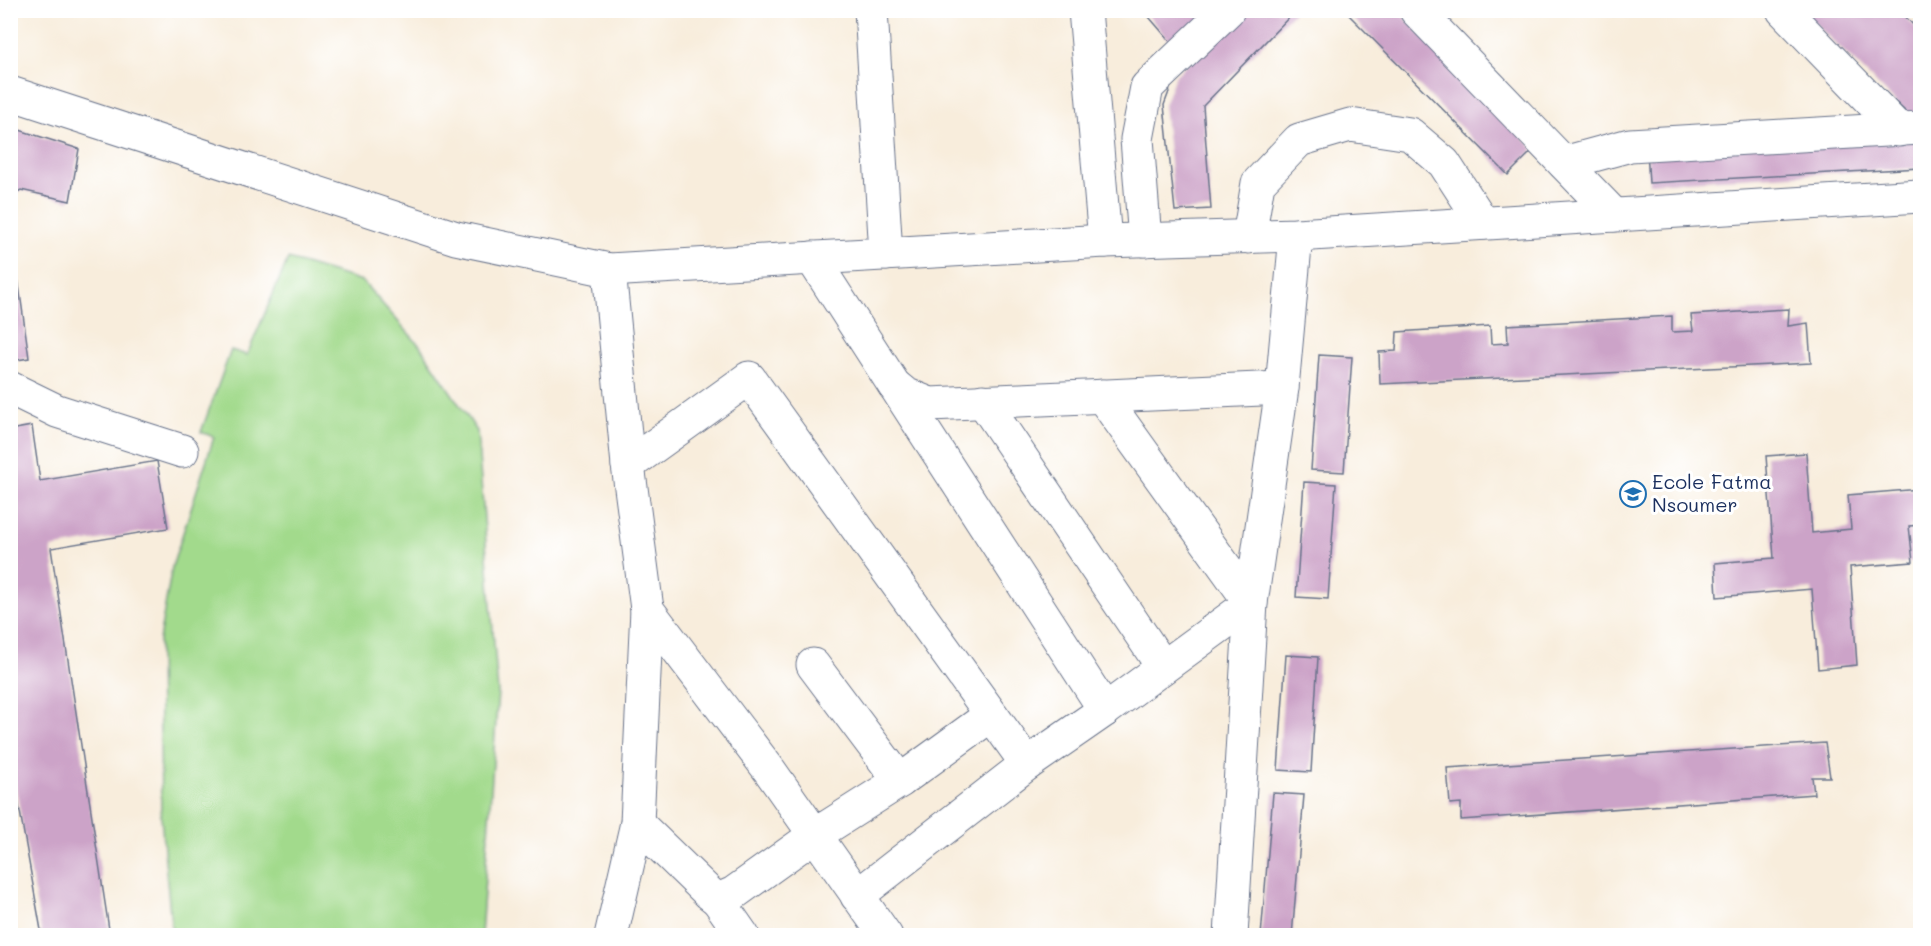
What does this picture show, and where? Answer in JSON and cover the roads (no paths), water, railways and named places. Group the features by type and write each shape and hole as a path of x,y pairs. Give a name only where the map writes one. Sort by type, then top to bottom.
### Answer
{"street":[{"path":"871,10 886,254"},
{"path":"1085,10 1105,241"},
{"path":"1145,240 1137,139 1147,87 1228,10"},
{"path":"1416,10 1614,215"},
{"path":"1783,10 1910,129"},
{"path":"10,93 456,238 609,270 1105,241 1296,235 1920,196"},
{"path":"1249,237 1258,183 1299,140 1350,125 1410,134 1444,163 1483,223"},
{"path":"1564,164 1630,145 1910,129"},
{"path":"1231,936 1251,603 1282,388 1296,235"},
{"path":"812,258 1105,710"},
{"path":"609,270 628,465 647,609 637,823 611,935"},
{"path":"628,465 748,378 1027,764"},
{"path":"894,385 905,394 930,404 1282,388"},
{"path":"10,388 57,411 182,450"},
{"path":"1102,396 1251,603"},
{"path":"983,401 1163,667"},
{"path":"857,896 1027,764 1251,603"},
{"path":"647,609 770,771 886,936"},
{"path":"813,665 900,781"},
{"path":"718,900 734,893 815,835 900,781 991,715"},
{"path":"637,823 718,900 743,936"}],"place":[{"name":"Ecole Fatma Nsoumer","path":"1633,494"}]}
